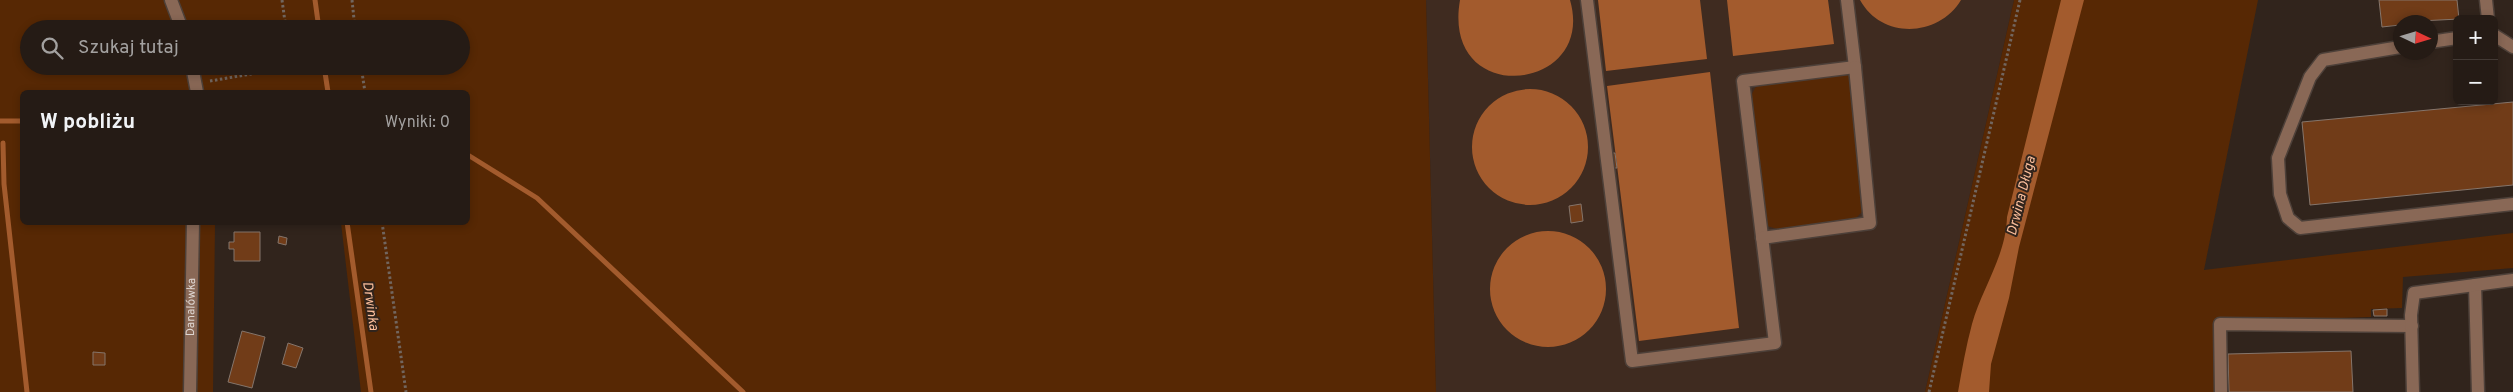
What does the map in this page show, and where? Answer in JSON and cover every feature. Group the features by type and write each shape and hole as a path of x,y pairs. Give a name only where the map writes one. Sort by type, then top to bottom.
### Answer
{"street":[{"path":"170,0 178,20"},
{"path":"1587,0 1632,361 1775,343 1743,81 1855,67"},
{"path":"1762,238 1870,223 1847,0"},
{"path":"2486,0 2488,15"},
{"path":"2498,37 2513,46"},
{"path":"2438,41 2453,39"},
{"path":"2393,48 2323,60 2310,77 2278,158 2280,194 2288,218 2300,228 2513,204"},
{"path":"194,75 197,88"},
{"name":"Danalówka","path":"190,392 194,225"},
{"path":"2413,392 2412,326 2414,294 2513,280"},
{"path":"2475,285 2478,392"},
{"path":"2221,392 2220,324 2412,326"}],"path":[{"path":"282,0 285,20"},
{"path":"352,0 354,20"},
{"path":"1929,392 2020,0"},
{"path":"197,88 255,75"},
{"path":"362,75 365,90"},
{"path":"382,225 406,392"}],"shaded area":[{"path":"0,0 1426,0 1436,392 361,392 341,225 470,225 470,90 20,90 20,225 215,225 213,392 0,392"},
{"path":"1426,0 2014,0 1925,392 1436,392"},
{"path":"2014,0 2258,0 2204,270 2513,233 2513,268 2403,277 2402,308 2371,309 2371,317 2213,322 2214,392 1925,392"},
{"path":"1853,73 1866,208 1855,219 1781,230 1767,226 1763,214 1750,98 1755,88 1761,84"}],"water":[{"path":"1460,0 1570,0 1572,31 1562,55 1542,70 1518,76 1494,72 1473,59 1460,35"},
{"path":"1598,0 1700,0 1707,59 1606,71"},
{"path":"1727,0 1828,0 1834,44 1733,56"},
{"path":"1860,0 1961,0 1951,12 1939,21 1925,27 1910,29 1882,22 1870,13"},
{"name":"Drwina Długa","path":"2061,0 2084,0 2019,247 2009,298 1991,364 1989,392 1958,392 1972,324 2003,245 2007,217"},
{"path":"1710,72 1739,328 1639,341 1607,86"},
{"path":"1530,89 1552,93 1571,106 1584,125 1588,147 1584,169 1571,188 1552,201 1530,205 1508,201 1489,188 1476,169 1472,147 1476,125 1489,106 1508,93"},
{"path":"1548,231 1570,235 1589,248 1602,267 1606,289 1602,311 1589,330 1570,343 1548,347 1526,343 1507,330 1494,311 1490,289 1494,267 1507,248 1526,235"}],"building":[{"path":"2379,0 2457,0 2459,15 2453,15 2453,19 2438,20 2438,15 2393,15 2393,26 2382,27"},
{"path":"2513,102 2513,185 2310,205 2302,122 2498,105 2498,103"},
{"path":"1611,153 1615,153 1617,168 1612,168"},
{"path":"1581,204 1583,221 1571,223 1569,206"},
{"path":"234,232 260,232 260,261 234,261 234,249 229,249 229,242 234,242"},
{"path":"279,236 287,238 286,245 278,243"},
{"path":"2387,309 2387,316 2374,316 2373,310"},
{"path":"242,331 265,337 252,388 228,382"},
{"path":"288,343 303,348 296,368 282,364"},
{"path":"2351,351 2353,392 2229,392 2228,354"},
{"path":"93,352 105,353 105,365 93,365"}],"waterway":[{"name":"Drwinka","path":"315,0 318,20"},
{"name":"Drwinka","path":"325,75 328,90"},
{"path":"0,121 20,121"},
{"path":"3,143 4,184 27,392"},
{"path":"470,156 537,198 743,392"},
{"name":"Drwinka","path":"347,225 371,392"}]}
